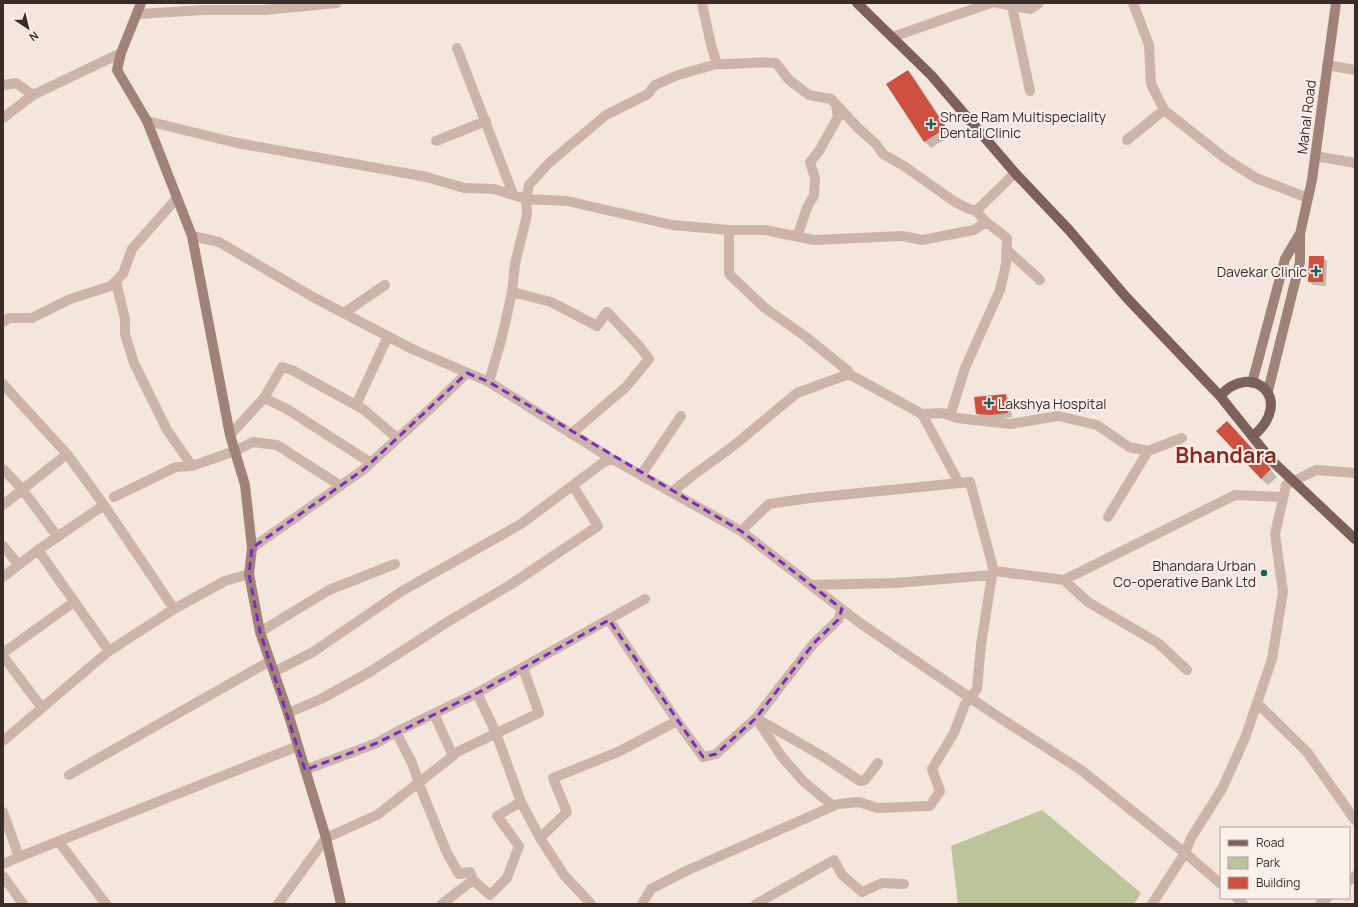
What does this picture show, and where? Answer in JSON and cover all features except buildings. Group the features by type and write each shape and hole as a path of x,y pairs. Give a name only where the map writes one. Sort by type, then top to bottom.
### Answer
{"main road":[{"path":"857,3 931,75 1015,173 1069,230 1126,297 1220,396 1254,436 1272,461 1355,539"},
{"path":"1220,396 1225,390 1236,384 1252,382 1262,385 1268,391 1272,403 1268,419 1266,425 1254,436"}],"street":[{"path":"141,3 121,53 116,70 147,121 192,236 230,435 245,485 252,548 249,574 260,632 288,713 326,838 342,904"},
{"path":"137,14 204,10 264,10 337,3"},
{"path":"702,3 711,45 717,64"},
{"path":"892,37 991,3"},
{"path":"997,3 1030,9 1039,3"},
{"path":"1133,3 1149,45 1151,84 1164,110 1226,159 1256,178 1308,198"},
{"name":"Mahal Road","path":"1268,391 1300,262 1300,234 1316,156 1336,3"},
{"path":"1012,6 1030,91"},
{"path":"457,48 513,194"},
{"path":"3,118 33,95 121,53"},
{"path":"488,382 502,337 512,292 515,264 527,215 526,199 529,185 549,163 606,115 648,94 655,85 678,75 717,64 735,65 749,61 776,63 789,80 809,95 831,100 876,144 883,154 904,166 955,202 969,209 976,210 986,222 1007,238 1006,264 1000,290 965,368 950,416"},
{"path":"1327,65 1355,70"},
{"path":"3,85 16,83 33,95"},
{"path":"797,236 803,224 809,202 814,196 815,178 810,162 819,151 838,117 836,104"},
{"path":"1127,140 1164,110"},
{"path":"147,121 237,142 387,168 464,188 494,189 526,199 567,201 672,225 729,230 765,230 814,240 903,236 922,240 974,230 986,222"},
{"path":"436,141 486,122"},
{"path":"1316,156 1355,162"},
{"path":"976,210 1015,173"},
{"path":"3,322 9,318 32,318 70,298 111,286 123,274 132,249 177,198"},
{"path":"729,230 729,274 765,308 806,336 848,371 850,375 922,414 942,413 957,418 1010,424 1058,416 1097,425 1129,447 1148,451 1182,438"},
{"name":"Mahal Road","path":"1252,382 1285,259 1300,234"},
{"path":"192,236 219,242 344,313 412,349 488,382 612,459 741,531 842,609 970,697 1081,770 1185,853 1220,883"},
{"path":"1006,249 1040,280"},
{"path":"116,282 125,319 125,334 134,363 167,430 192,466"},
{"path":"344,313 385,286"},
{"path":"512,292 551,302 597,326 607,312 640,347 649,359 626,387 571,434"},
{"path":"356,405 388,336"},
{"path":"230,435 264,398 282,367 292,370 356,405 397,438"},
{"path":"252,548 342,486 371,463 467,373"},
{"path":"672,492 732,447 797,393 850,375"},
{"path":"5,390 67,454 104,505 174,609"},
{"path":"264,398 294,413 371,463"},
{"path":"922,414 959,483"},
{"path":"641,475 681,416"},
{"path":"114,497 176,467 192,466 234,451 253,442 277,445 342,486"},
{"path":"1108,517 1148,451"},
{"path":"3,505 67,454"},
{"path":"274,672 313,652 402,591 521,524 604,462 612,459"},
{"path":"3,469 22,489 57,536"},
{"path":"1152,904 1185,853 1191,838 1222,788 1244,738 1272,659 1283,592 1275,534 1286,485 1316,470 1355,473"},
{"path":"642,904 651,889 686,871 833,806 859,802 877,808 930,806 940,791 932,769 954,733 965,704 977,689 981,645 993,573 970,482 810,498 769,504 741,531"},
{"path":"288,713 321,698 368,673 449,621 510,585 598,526 573,486"},
{"path":"812,585 895,583 993,573 1064,580 1235,495 1284,497"},
{"path":"3,577 18,564 57,536 104,505"},
{"path":"3,546 18,564"},
{"path":"38,550 109,651"},
{"path":"260,632 329,590 395,564"},
{"path":"3,741 109,651 174,609 225,581 249,574"},
{"path":"1064,580 1088,602 1158,643 1188,670"},
{"path":"305,770 377,743 396,732 477,693 645,599"},
{"path":"3,653 74,602"},
{"path":"609,620 677,722 703,756 716,754 756,718 814,643 838,620 842,609"},
{"path":"3,656 42,708"},
{"path":"69,775 270,661"},
{"path":"278,904 326,838 377,815 455,753 539,713 524,668"},
{"path":"477,693 496,733 521,802 540,838 564,875 591,904"},
{"path":"1257,703 1307,752 1355,820"},
{"path":"434,714 453,756"},
{"path":"756,718 782,757 803,781 833,806"},
{"path":"756,718 824,757 860,781 865,780 878,763"},
{"path":"540,838 567,812 553,778 618,752 677,722"},
{"path":"396,732 412,763 418,782 450,859 459,874 470,872 473,880 490,895 507,878 519,846 497,816 521,802"},
{"path":"3,864 298,746"},
{"path":"3,812 19,858"},
{"path":"59,842 106,904"},
{"path":"756,904 834,860 842,875 862,892 882,883 904,884"},
{"path":"3,876 23,904"},
{"path":"442,904 473,880"}],"highlighted area":[{"path":"467,373 489,382 741,531 842,609 838,620 814,643 756,718 716,754 703,757 609,620 485,689 377,743 305,770 260,632 249,574 252,548 363,470"}],"green space":[{"path":"1042,810 1141,893 1134,904 958,904 951,846"}],"place":[{"name":"Shree Ram Multispeciality Dental Clinic","path":"931,124"},
{"name":"Davekar Clinic","path":"1316,271"},
{"name":"Lakshya Hospital","path":"989,403"},
{"name":"Bhandara Urban Co-operative Bank Ltd","path":"1264,573"}],"district":[{"name":"Bhandara","path":"1226,455"}]}
